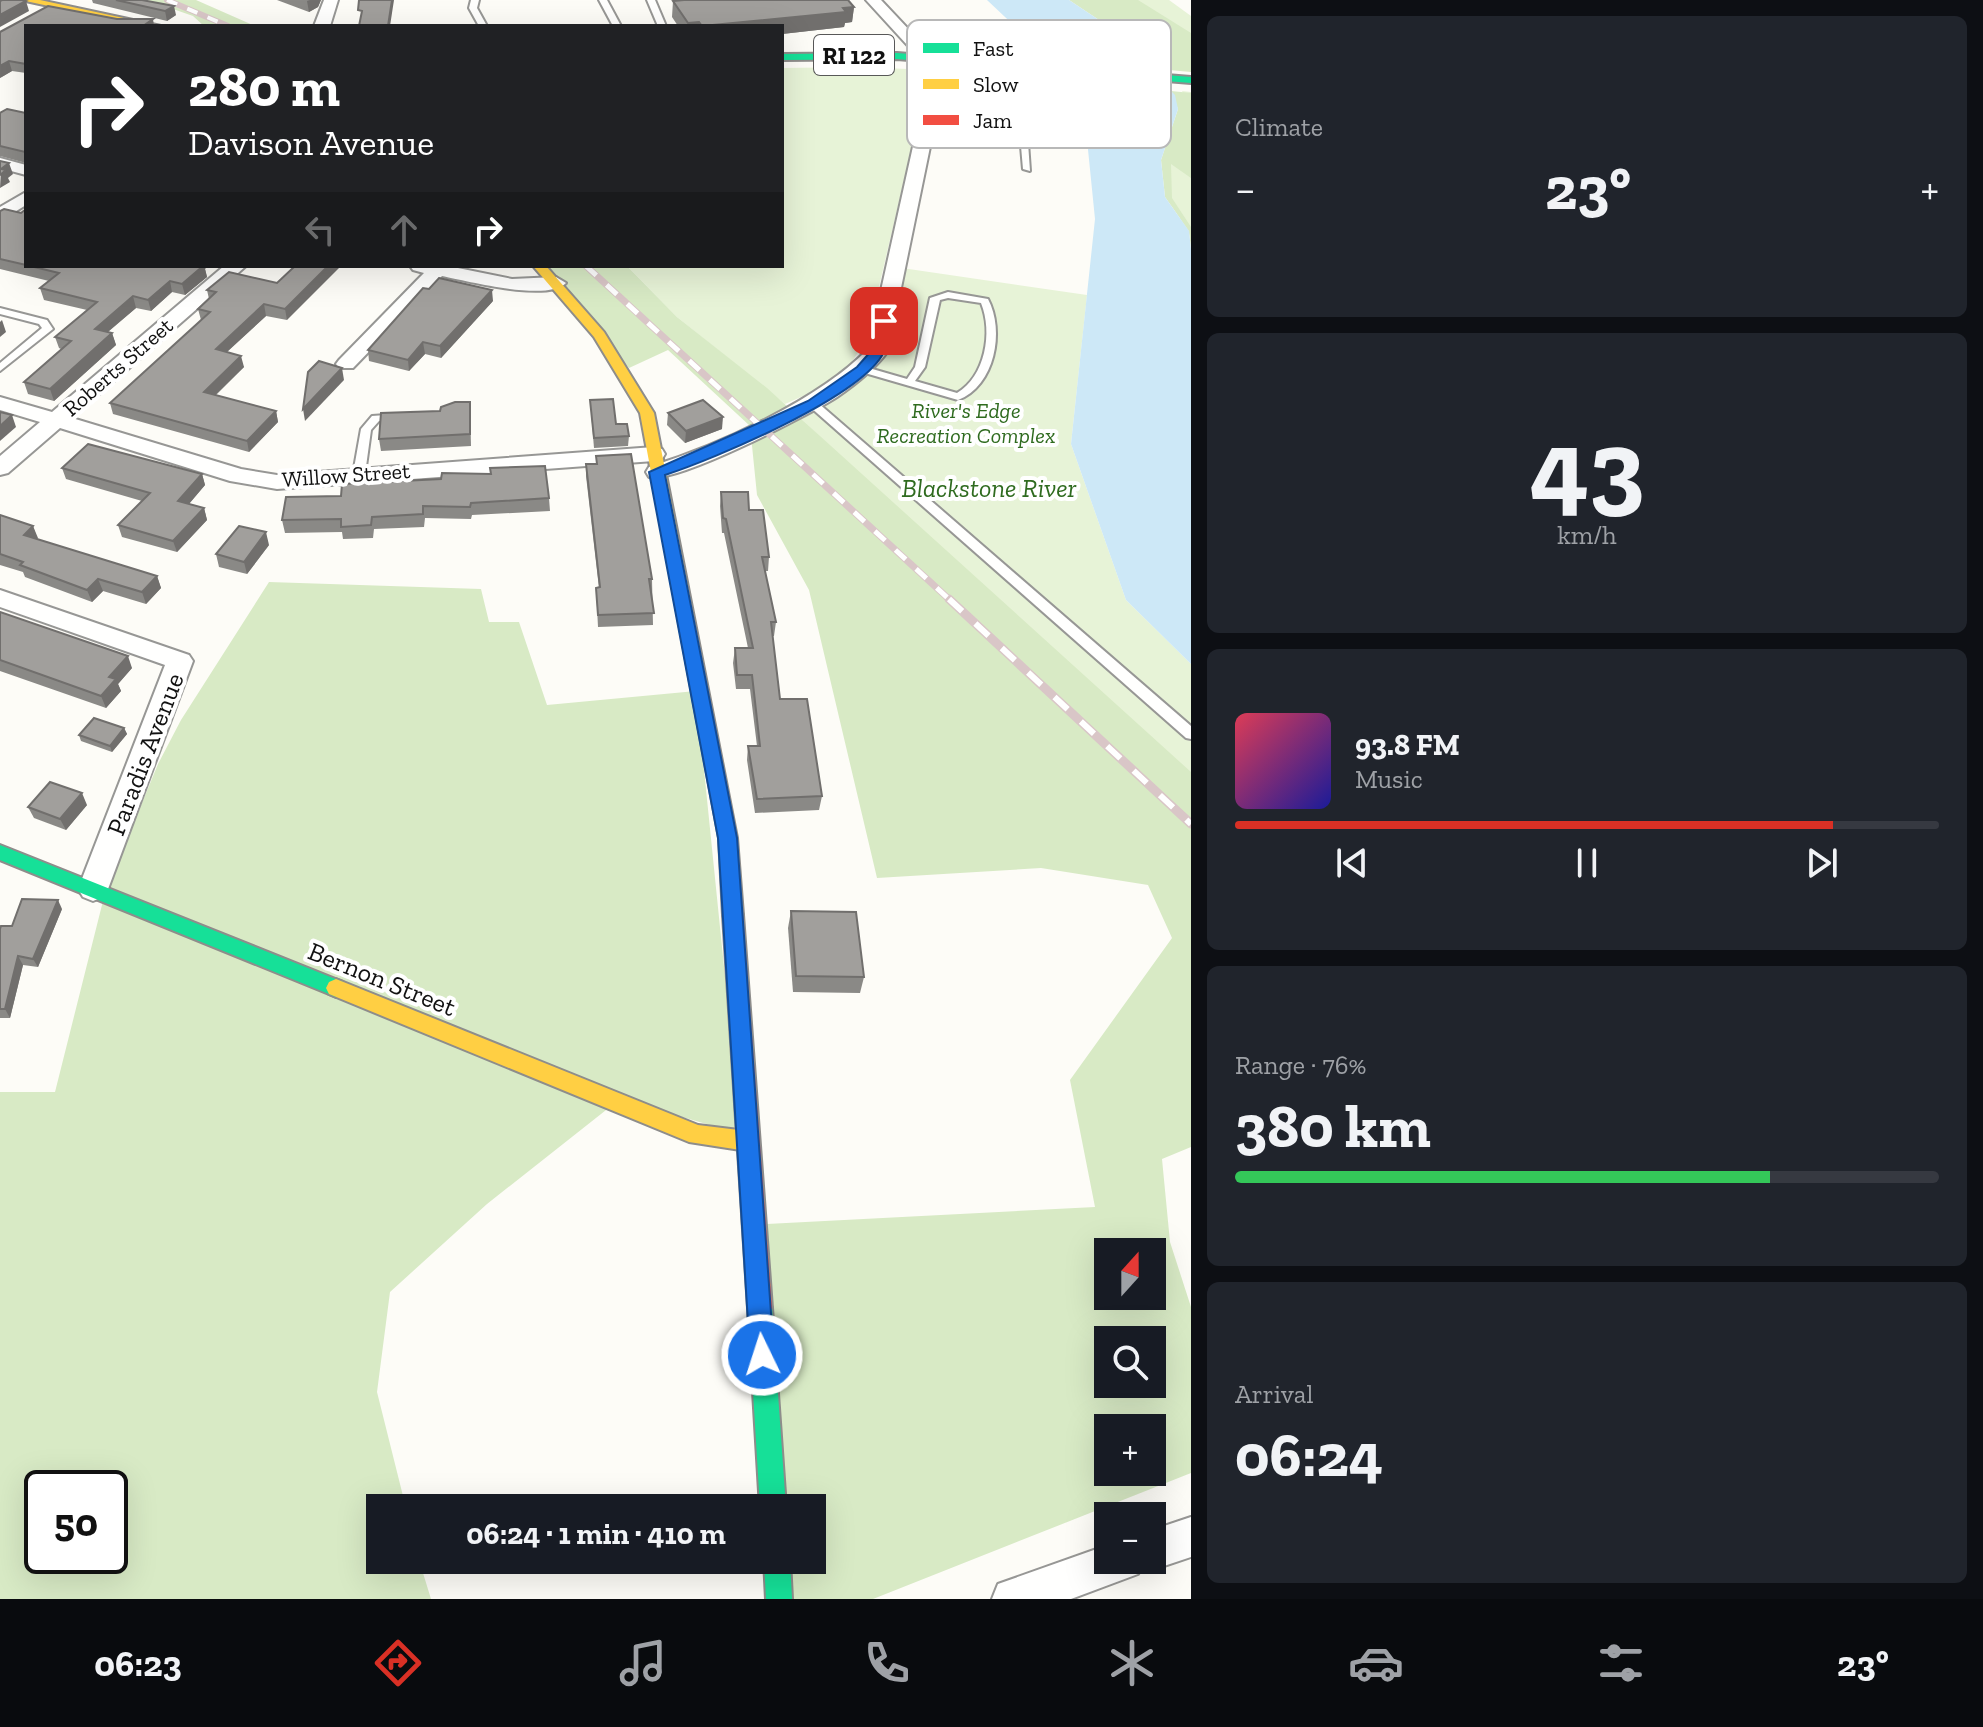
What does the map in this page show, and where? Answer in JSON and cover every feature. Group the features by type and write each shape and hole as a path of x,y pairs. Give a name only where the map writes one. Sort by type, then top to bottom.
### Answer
{"main road":[{"path":"26,0 146,24"},
{"name":"RI 122","path":"784,57 907,57"},
{"name":"RI 122","path":"1171,79 1191,80"},
{"path":"541,268 630,379 647,413 728,838 772,1494"},
{"name":"Bernon Street","path":"0,852 697,1135 747,1141"},
{"path":"778,1574 779,1599"}],"street":[{"path":"323,24 331,0"},
{"path":"873,0 907,37"},
{"path":"28,19 52,5"},
{"path":"862,369 878,351 921,148"},
{"path":"0,163 24,169"},
{"path":"0,215 24,198"},
{"name":"Roberts Street","path":"0,468 234,268"},
{"path":"346,364 428,268 512,285 556,283"},
{"name":"Willow Street","path":"0,403 238,476 277,482 359,474 685,464 813,404 862,369"},
{"name":"Paradis Avenue","path":"0,598 180,661 93,889"},
{"path":"1166,1545 1191,1537"},
{"path":"1013,1599 1094,1571"}],"lane":[{"path":"475,0 473,8 482,24"},
{"path":"603,0 616,24"},
{"path":"651,0 661,24"},
{"path":"1025,148 1027,169"},
{"path":"862,369 909,383 958,397 969,393 980,379 988,350 993,314 985,301 948,295 935,298 920,367 909,383"},
{"path":"0,311 43,322 48,329 0,368"},
{"path":"813,404 1191,734"},
{"path":"359,474 366,429 376,418 407,416"}],"green space":[{"path":"147,0 196,0 250,24 202,24 193,16"},
{"path":"1069,0 1138,0 1170,20 1099,20"},
{"path":"1086,0 1169,0 1191,16 1191,67 1171,54 1171,20 1117,20"},
{"path":"1171,21 1191,33 1191,72 1171,70"},
{"path":"784,68 907,69 907,148 912,148 867,338 848,368 810,393 785,404 677,317 629,268 784,268"},
{"path":"1171,91 1191,93 1191,178 1171,164 1172,198 1191,227 1191,249 1189,231 1165,197 1161,160 1165,148 1171,148 1171,130 1178,109"},
{"path":"1182,91 1191,92 1191,237 1167,196 1171,163 1187,101"},
{"path":"547,268 629,268 677,317 767,388 1191,772 1191,1147 1162,1159 1170,1242 1191,1307 1191,1473 1166,1483 1166,1414 1094,1414 1094,1486 1158,1486 1118,1502 1094,1502 1094,1511 873,1599 779,1599 776,1574 826,1574 826,1494 770,1494 747,1225 1095,1207 1070,1080 1172,938 1148,885 1041,868 877,878 809,590 757,495 750,426 668,350 629,368"},
{"name":"River's Edge Recreation Complex","path":"902,268 1087,295 1071,444 1126,600 1191,664 1191,787 797,415 855,385 888,350"},
{"path":"269,582 481,589 489,622 519,622 547,705 696,691 741,1134 620,1099 487,1204 390,1292 377,1392 402,1494 366,1494 366,1574 423,1574 431,1599 0,1599 0,1092 55,1092 105,893 158,764 181,720"}],"water":[{"path":"987,0 1069,0 1099,20 1008,20"},
{"path":"1171,91 1178,109 1171,130"},
{"path":"1088,148 1165,148 1161,160 1165,197 1189,231 1191,249 1191,664 1126,600 1071,444 1095,219"}],"building":[{"path":"2,0 22,0 26,1 0,15"},
{"path":"116,0 142,0 174,6 165,11"},
{"path":"359,0 392,0 388,24 359,24 362,11 358,10"},
{"path":"848,0 854,7 843,8 846,12 700,24 688,23 673,1"},
{"path":"48,6 117,19 153,19 146,24 24,24 24,64 9,61 0,66 0,32"},
{"path":"7,109 24,113 24,152 0,146 0,113"},
{"path":"0,161 9,163 1,169 6,170 0,175"},
{"path":"0,211 24,211 24,265 0,259"},
{"path":"38,268 201,268 182,284 170,281 148,300 133,296 95,329 112,333 50,389 24,382 71,341 55,337 97,302 40,288 59,273"},
{"path":"293,268 326,268 285,309 264,304 216,349 241,356 204,392 276,411 247,441 110,403 210,312 198,309 216,292 207,290 229,272 277,283"},
{"path":"439,278 492,290 440,346 423,342 408,360 368,350 423,288 429,289"},
{"path":"319,361 342,368 303,409 308,372"},
{"path":"613,399 616,424 627,424 629,436 594,438 590,400"},
{"path":"703,400 723,417 686,431 668,413"},
{"path":"455,402 470,402 470,434 379,439 381,413 440,411 441,407"},
{"path":"0,412 12,415 0,426"},
{"path":"88,444 202,474 178,501 204,508 173,541 118,525 150,493 62,468"},
{"path":"631,454 652,579 649,579 654,613 598,615 596,588 600,587 586,464 597,464 596,456"},
{"path":"545,466 549,498 471,503 470,507 423,506 423,514 372,517 371,525 341,527 341,519 282,520 286,497 341,496 342,484 441,479 442,473 491,474 490,468"},
{"path":"721,492 748,492 749,510 763,510 769,557 762,557 776,622 771,622 780,699 807,699 822,796 757,799 748,746 760,746 752,675 737,675 735,648 753,648 726,519 723,518"},
{"path":"0,515 33,526 24,535 157,576 142,592 98,579 87,590 20,565 23,562 0,554"},
{"path":"239,526 266,532 244,562 216,554"},
{"path":"0,612 128,656 109,677 116,679 101,696 0,660"},
{"path":"94,718 124,728 110,746 79,735"},
{"path":"50,782 82,793 60,819 28,807"},
{"path":"22,899 58,900 33,959 18,956 5,1009 0,1009 0,929 1,926 12,926"},
{"path":"791,911 856,912 864,977 796,976"}],"railway":[{"path":"167,0 223,24"},
{"path":"588,268 951,601"},
{"path":"949,599 1191,824"}],"traffic: fast":[{"path":"784,57 907,57"},
{"path":"1171,78 1191,80"},
{"path":"0,852 336,988"},
{"path":"760,1308 772,1494"},
{"path":"778,1574 779,1599"}],"traffic: slow":[{"path":"26,0 146,24"},
{"path":"541,268 599,335 647,413 728,838 733,915"},
{"path":"336,988 697,1135 747,1141"}],"traffic: jam":[{"path":"733,915 760,1308"}],"route":[{"path":"762,1355 728,838 657,472 685,464 813,404 862,369 878,351 884,321"}],"park label":[{"name":"Blackstone River","path":"989,488"}]}
